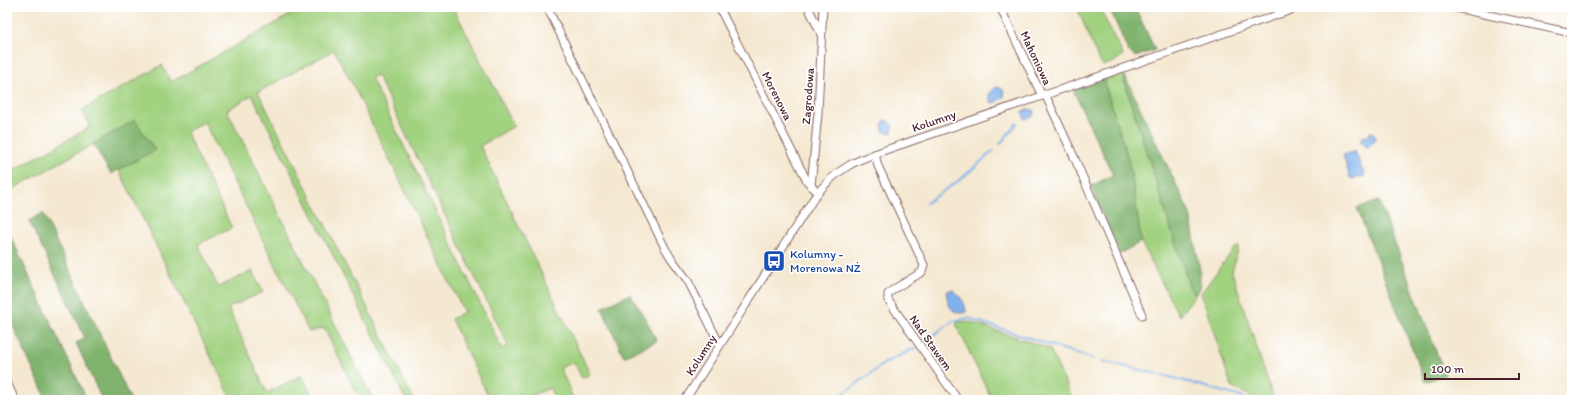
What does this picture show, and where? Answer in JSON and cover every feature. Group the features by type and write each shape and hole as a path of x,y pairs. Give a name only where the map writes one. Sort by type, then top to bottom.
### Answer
{"street":[{"path":"547,7 665,248 688,281 720,345"},
{"name":"Morenowa","path":"719,7 811,186 818,193"},
{"path":"808,7 822,36"},
{"name":"Zagrodowa","path":"811,186 818,113 823,7"},
{"name":"Mahoniowa","path":"1000,7 1075,160 1142,315"},
{"name":"Kolumny","path":"685,400 818,193 830,179 846,166 875,154 1043,95 1300,7"},
{"path":"1451,7 1572,33"},
{"name":"Nad Stawem","path":"875,154 878,166 924,265 922,272 894,289 888,294 887,298 958,400"},
{"path":"7,383 15,400"}],"green space":[{"path":"304,7 453,7 514,126 480,146 590,374 582,378 574,362 560,368 574,400 555,400 550,388 528,397 529,400 490,400 451,319 464,312 353,85 334,50 258,92 414,400 406,400 252,95 227,110 373,400 360,400 324,328 309,332 204,122 186,132 232,228 198,244 218,287 252,271 263,292 228,308 267,393 302,375 314,400 232,400 119,170 154,150 135,121 7,192 7,174 90,127 82,110 162,65 171,82","holes":["377,75 508,345 502,349 371,78"]},
{"path":"1077,7 1099,7 1123,55 1114,62 1103,66 1098,59"},
{"path":"1109,7 1135,7 1155,50 1135,57 1128,51"},
{"path":"1122,73 1125,76 1124,81 1190,289 1196,294 1179,316 1141,242 1128,158 1106,88 1105,79"},
{"path":"1125,76 1190,214 1200,271 1200,286 1196,294 1190,289 1124,81"},
{"path":"1105,79 1106,88 1128,158 1141,242 1119,254 1091,186 1113,175 1073,90"},
{"path":"135,120 155,150 111,174 93,144"},
{"path":"1379,201 1445,375 1425,382 1357,208"},
{"path":"43,213 131,400 102,400 76,343 85,338 29,221"},
{"path":"7,233 9,233 87,400 47,400 7,313"},
{"path":"1239,246 1232,272 1274,400 1261,400 1232,388 1201,293 1234,249"},
{"path":"630,294 657,341 624,357 602,308"},
{"path":"960,321 974,323 1050,349 1073,400 992,400 956,324"}],"water":[{"path":"996,87 1003,90 1004,97 994,103 991,102 989,94"},
{"path":"1028,109 1034,110 1034,114 1032,117 1025,119 1022,112"},
{"path":"886,120 893,126 892,132 888,133 883,131 882,125"},
{"path":"1370,132 1373,132 1375,141 1366,148 1361,142 1361,138 1364,136 1368,137"},
{"path":"1355,151 1365,176 1352,179 1350,178 1343,155"},
{"path":"949,290 953,290 960,297 965,305 966,312 957,313 951,308 947,297 947,292"}],"waterway":[{"path":"1000,144 1017,123"},
{"path":"926,203 961,179 993,151"},
{"path":"922,343 953,321 968,318 1093,359"},
{"path":"835,400 885,363 915,348"},
{"path":"1102,361 1174,378 1252,400"}],"place":[{"name":"Kolumny - Morenowa NŻ","path":"774,261"}]}
